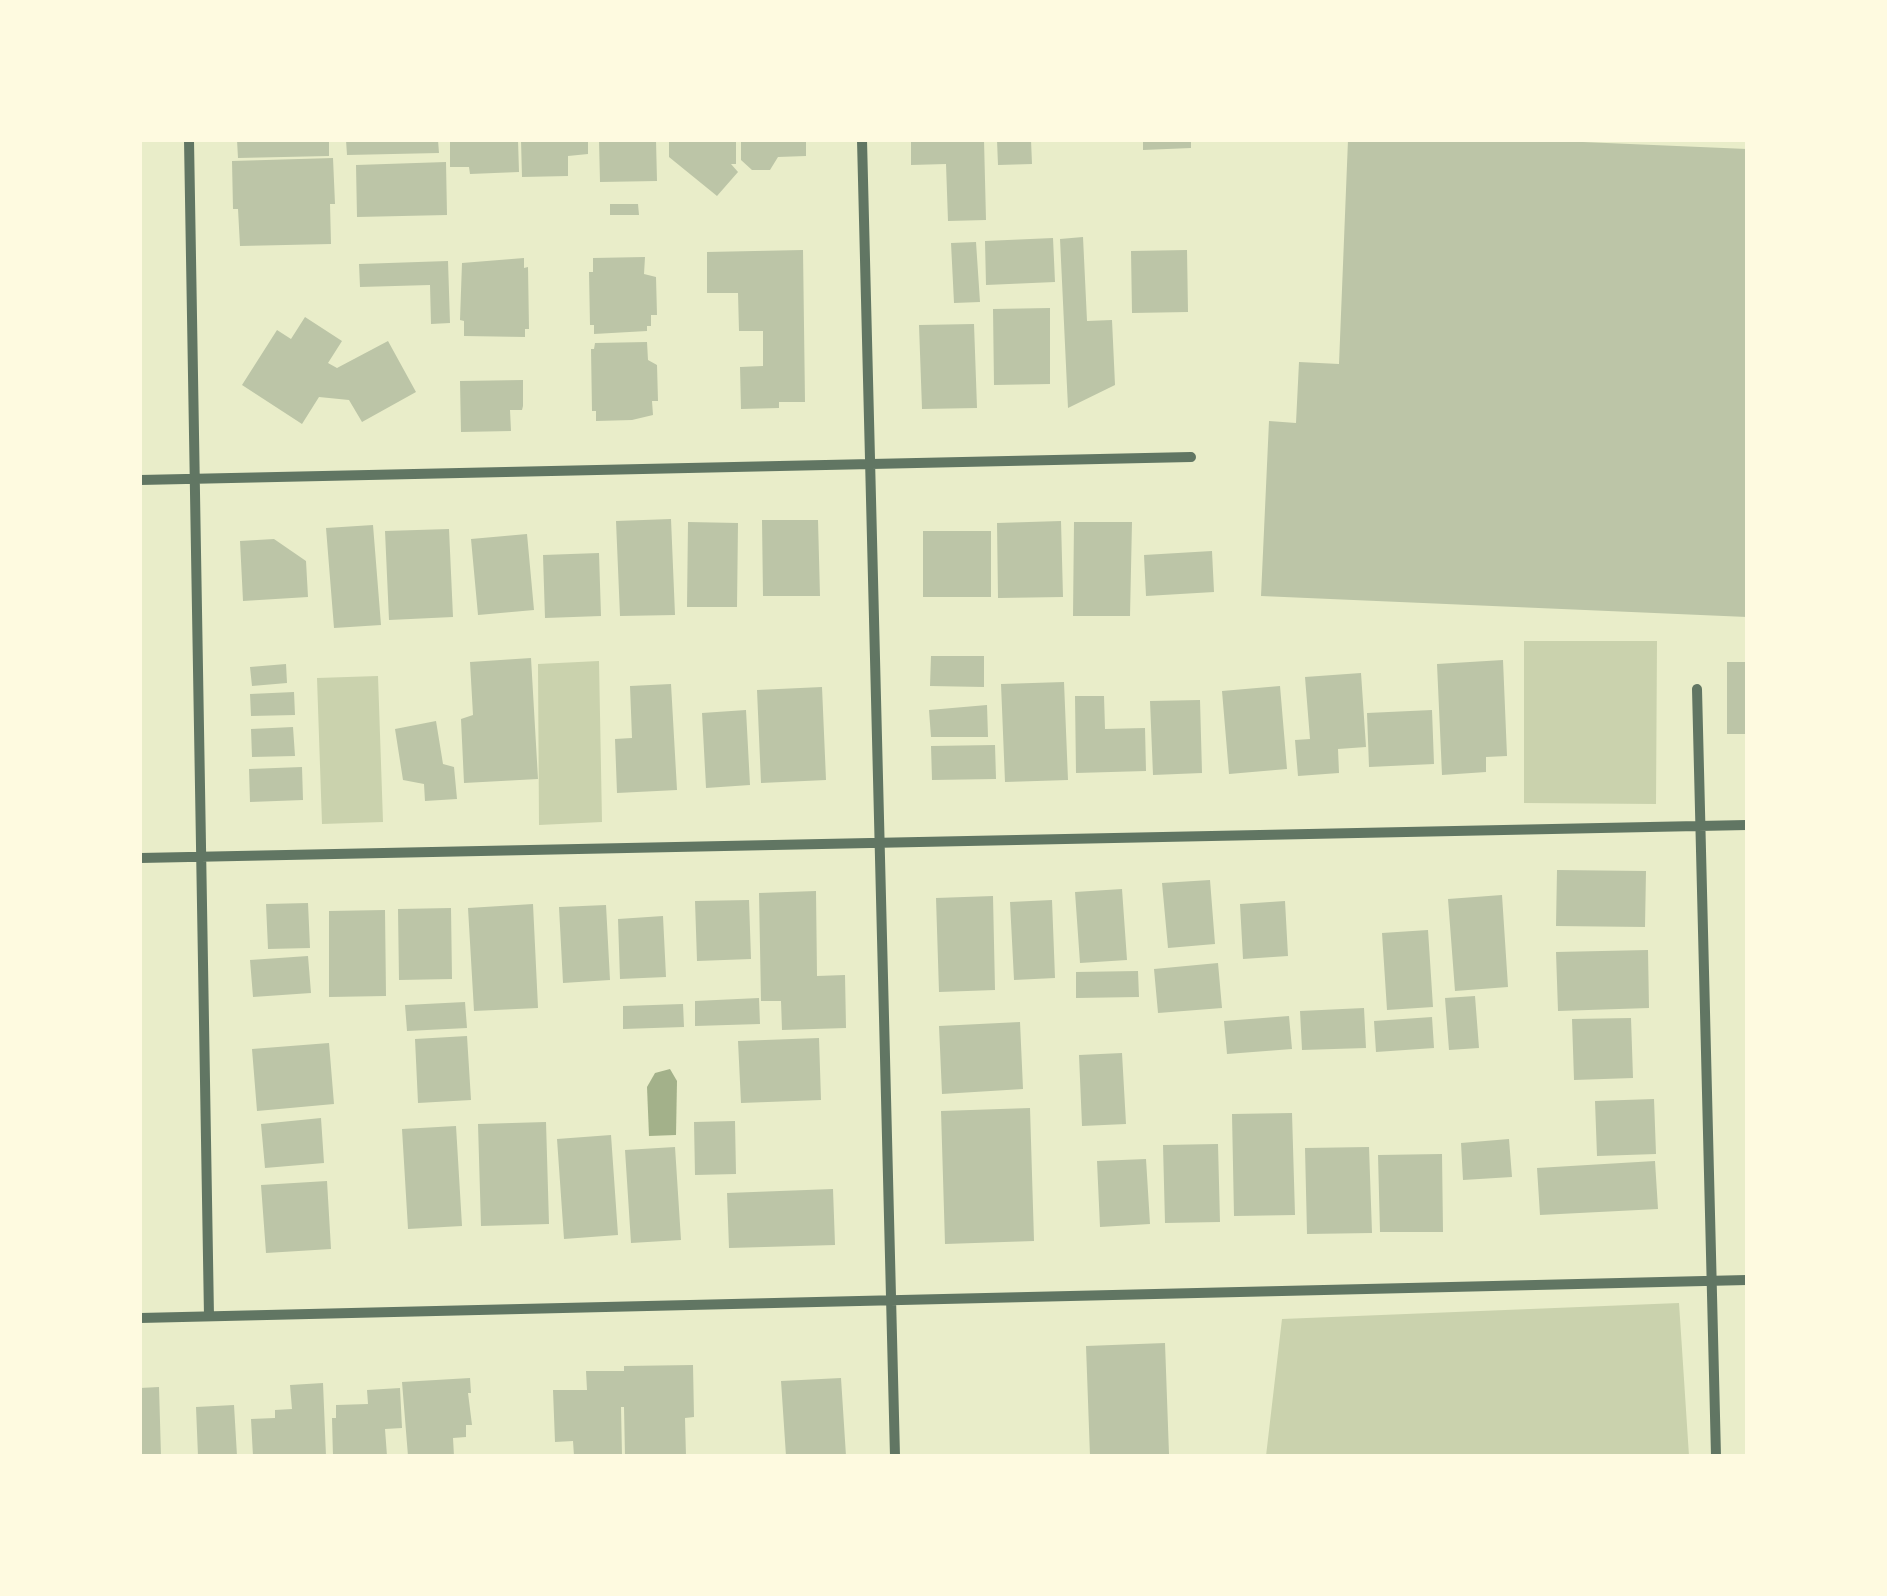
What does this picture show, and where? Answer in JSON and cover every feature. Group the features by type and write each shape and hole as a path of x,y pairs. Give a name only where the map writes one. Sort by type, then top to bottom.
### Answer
{"street":[{"path":"188,140 209,1316"},
{"path":"862,140 895,1456"},
{"path":"140,480 1191,457"},
{"path":"1697,689 1716,1456"},
{"path":"140,858 1747,825"},
{"path":"140,1318 1747,1280"}],"shaded area":[{"path":"1524,641 1657,641 1656,804 1524,803"},
{"path":"599,661 602,822 539,825 538,664"},
{"path":"378,676 383,822 322,824 317,678"},
{"path":"670,1069 677,1081 676,1135 649,1136 647,1087 655,1073"},
{"path":"1679,1303 1689,1456 1266,1456 1282,1319"}],"building":[{"path":"237,140 329,140 329,156 238,158"},
{"path":"346,140 438,140 439,153 347,155"},
{"path":"450,140 518,140 519,172 470,174 469,167 450,167"},
{"path":"521,140 588,140 588,154 568,156 568,176 522,177"},
{"path":"599,140 656,140 657,181 600,182"},
{"path":"669,140 736,140 736,164 731,164 738,172 717,196 669,157"},
{"path":"741,140 806,140 806,156 778,157 770,170 752,170 741,160"},
{"path":"911,140 984,140 986,220 948,221 946,164 911,165"},
{"path":"997,140 1031,140 1032,164 998,165"},
{"path":"1143,140 1191,140 1191,148 1143,150"},
{"path":"1348,140 1536,140 1747,149 1747,617 1261,596 1269,421 1296,423 1299,362 1339,364"},
{"path":"333,158 335,204 330,204 331,244 240,246 238,209 233,209 232,161"},
{"path":"446,162 447,215 357,217 356,165"},
{"path":"610,204 638,204 639,215 610,215"},
{"path":"1083,237 1087,321 1112,320 1115,385 1068,408 1060,239"},
{"path":"1053,238 1055,282 986,285 985,241"},
{"path":"976,242 980,302 954,303 951,243"},
{"path":"803,250 805,402 779,402 779,408 741,409 740,367 763,366 763,331 739,331 738,293 707,293 707,252"},
{"path":"1187,250 1188,312 1132,313 1131,251"},
{"path":"645,257 644,274 656,277 657,315 651,315 651,326 647,326 647,331 594,334 594,325 590,325 589,272 593,272 593,258"},
{"path":"524,258 524,268 528,267 529,329 525,329 525,337 464,336 464,321 460,320 462,263"},
{"path":"448,261 450,323 431,324 430,285 360,287 359,264"},
{"path":"1050,308 1050,384 994,385 993,309"},
{"path":"305,317 342,341 328,363 337,368 388,341 416,392 362,422 349,400 319,397 302,424 242,385 277,330 291,339"},
{"path":"974,324 977,408 922,409 919,325"},
{"path":"647,342 648,360 657,365 658,401 652,401 653,415 596,421 596,411 592,411 591,349 595,343"},
{"path":"523,380 523,406 522,410 510,410 511,431 461,432 460,381"},
{"path":"671,519 675,615 620,616 616,521"},
{"path":"762,520 818,520 820,596 763,596"},
{"path":"1061,521 1063,597 998,598 997,523"},
{"path":"688,522 738,523 737,607 687,607"},
{"path":"1074,522 1132,522 1130,616 1073,616"},
{"path":"373,525 381,625 334,628 326,528"},
{"path":"449,529 453,617 389,620 385,531"},
{"path":"923,531 991,531 991,597 923,597"},
{"path":"527,534 534,610 478,615 471,539"},
{"path":"274,539 306,561 308,597 243,601 240,541"},
{"path":"1212,551 1214,592 1146,596 1144,555"},
{"path":"599,553 601,616 545,618 543,555"},
{"path":"931,656 984,656 984,687 930,686"},
{"path":"531,658 538,779 464,783 461,719 473,715 470,662"},
{"path":"1503,660 1507,756 1486,757 1486,772 1442,775 1437,664"},
{"path":"1727,662 1747,662 1747,734 1727,734"},
{"path":"286,664 287,683 252,686 250,667"},
{"path":"1361,673 1366,747 1338,749 1339,773 1298,776 1295,740 1310,739 1305,677"},
{"path":"1064,682 1068,780 1005,782 1001,684"},
{"path":"671,684 677,790 617,793 615,739 632,738 630,686"},
{"path":"1280,686 1287,769 1229,774 1222,691"},
{"path":"822,687 826,780 761,783 757,690"},
{"path":"294,692 295,715 251,716 250,694"},
{"path":"1075,696 1104,696 1105,729 1145,728 1146,771 1076,773"},
{"path":"1200,700 1202,773 1153,775 1150,701"},
{"path":"987,705 988,737 931,737 929,710"},
{"path":"746,710 750,785 706,788 702,713"},
{"path":"1432,710 1434,764 1369,767 1367,713"},
{"path":"436,721 443,764 454,767 457,799 425,801 424,784 403,780 395,729"},
{"path":"293,727 295,756 252,757 251,729"},
{"path":"995,745 996,779 932,780 931,746"},
{"path":"302,767 303,800 250,802 249,769"},
{"path":"1557,870 1646,871 1645,927 1556,926"},
{"path":"1210,880 1215,944 1168,948 1162,883"},
{"path":"1122,889 1127,960 1080,963 1075,892"},
{"path":"816,891 817,976 845,975 846,1028 782,1030 781,1001 761,1001 759,893"},
{"path":"1502,895 1508,987 1455,991 1448,899"},
{"path":"993,896 995,990 939,992 936,898"},
{"path":"749,900 751,959 697,961 695,901"},
{"path":"1052,900 1055,978 1014,980 1010,902"},
{"path":"1285,901 1288,956 1243,959 1240,904"},
{"path":"308,903 310,948 268,949 266,904"},
{"path":"533,904 538,1008 474,1011 468,908"},
{"path":"606,905 610,980 563,983 559,907"},
{"path":"451,908 452,979 399,980 398,909"},
{"path":"385,910 386,996 329,997 329,911"},
{"path":"663,916 666,977 620,979 618,919"},
{"path":"1428,930 1433,1007 1387,1010 1382,933"},
{"path":"1648,950 1649,1008 1558,1011 1556,952"},
{"path":"308,956 311,993 253,997 250,960"},
{"path":"1218,963 1222,1008 1158,1013 1154,969"},
{"path":"1138,971 1139,997 1076,998 1076,972"},
{"path":"1475,996 1479,1048 1449,1050 1445,998"},
{"path":"759,998 760,1024 695,1026 695,1001"},
{"path":"465,1002 467,1028 407,1031 405,1005"},
{"path":"683,1004 684,1027 623,1029 623,1006"},
{"path":"1364,1008 1366,1048 1302,1050 1300,1011"},
{"path":"1289,1016 1292,1049 1227,1054 1224,1021"},
{"path":"1432,1017 1434,1048 1376,1052 1374,1021"},
{"path":"1631,1018 1633,1078 1574,1080 1572,1019"},
{"path":"1020,1022 1023,1089 942,1094 939,1026"},
{"path":"467,1036 471,1100 418,1103 415,1039"},
{"path":"819,1038 821,1100 741,1103 738,1041"},
{"path":"329,1043 334,1104 257,1111 252,1049"},
{"path":"1122,1053 1126,1124 1082,1126 1079,1055"},
{"path":"1654,1099 1656,1154 1597,1156 1595,1101"},
{"path":"1030,1108 1034,1241 945,1244 941,1111"},
{"path":"1292,1113 1295,1215 1234,1216 1232,1114"},
{"path":"321,1118 324,1163 265,1168 261,1124"},
{"path":"735,1121 736,1174 695,1175 694,1122"},
{"path":"546,1122 549,1224 481,1226 478,1124"},
{"path":"456,1126 462,1226 408,1229 402,1129"},
{"path":"611,1135 618,1235 564,1239 557,1139"},
{"path":"1509,1139 1512,1177 1463,1180 1461,1143"},
{"path":"1218,1144 1220,1222 1165,1223 1163,1145"},
{"path":"675,1147 681,1240 631,1243 625,1150"},
{"path":"1369,1147 1372,1233 1307,1234 1305,1148"},
{"path":"1442,1154 1443,1232 1380,1232 1378,1155"},
{"path":"1146,1159 1150,1224 1100,1227 1097,1161"},
{"path":"1655,1161 1658,1209 1540,1215 1537,1168"},
{"path":"327,1181 331,1249 266,1253 261,1185"},
{"path":"833,1189 835,1245 729,1248 727,1193"},
{"path":"1165,1343 1169,1454 1090,1456 1086,1346"},
{"path":"693,1365 694,1417 685,1418 686,1456 625,1456 624,1407 622,1456 574,1456 573,1441 555,1442 553,1390 587,1390 586,1371"},
{"path":"470,1378 472,1425 466,1425 466,1437 453,1438 454,1456 408,1456 402,1382"},
{"path":"841,1378 846,1456 786,1456 781,1381"},
{"path":"323,1383 326,1456 253,1456 251,1419 275,1418 275,1410 292,1409 290,1385"},
{"path":"159,1387 161,1456 140,1456 140,1388"},
{"path":"400,1388 402,1428 385,1429 387,1456 333,1456 332,1418 336,1418 336,1405 368,1404 367,1390"},
{"path":"234,1405 237,1456 198,1456 196,1407"}]}
